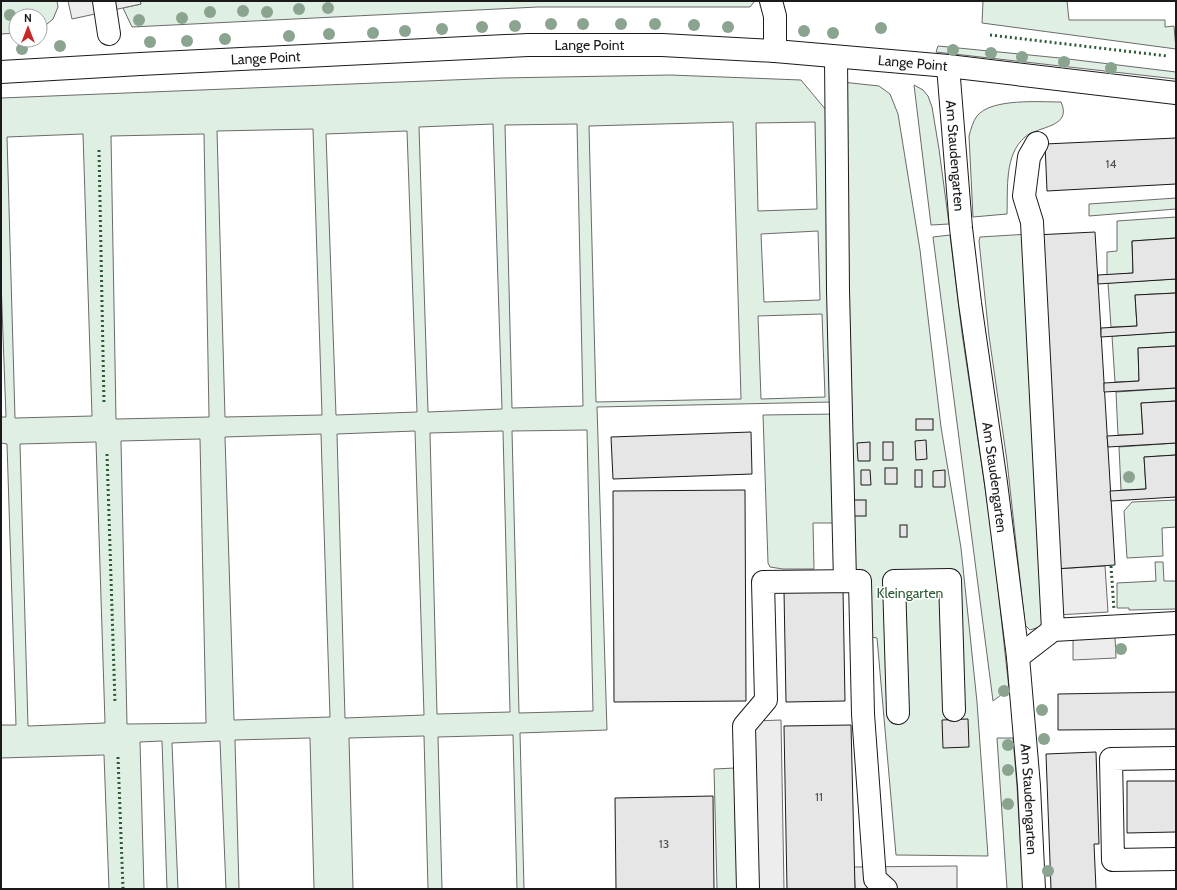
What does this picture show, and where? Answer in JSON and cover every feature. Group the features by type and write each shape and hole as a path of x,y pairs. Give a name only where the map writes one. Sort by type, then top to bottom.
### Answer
{"street":[{"path":"104,1 109,34"},
{"path":"771,1 775,16 776,52"},
{"name":"Lange Point","path":"1,72 528,45 662,45 776,52 948,66 1176,93"},
{"path":"836,57 838,290 853,581 875,879 886,889"},
{"name":"Am Staudengarten","path":"948,66 961,228 969,296 996,483 1018,657 1029,786 1034,889"},
{"path":"1037,143 1029,157 1024,196 1032,222 1053,630"},
{"path":"748,889 744,726 766,700 762,582 950,580 954,710"},
{"path":"894,581 898,713"},
{"path":"1018,657 1053,630 1176,623"},
{"path":"1176,758 1111,759 1113,860 1176,859"}],"green space":[{"path":"1,1 57,1 58,7 53,19 48,23 48,8 8,8 8,34 1,34"},
{"path":"140,1 754,2 750,7 538,7 132,27 123,8 141,4"},
{"path":"983,1 1067,1 1069,20 1165,20 1165,27 1174,26 1176,49 982,23"},
{"path":"938,46 1060,58 1176,72 1176,79 936,52"},
{"path":"670,75 801,80 826,110 832,402 597,407 607,730 520,733 524,889 517,889 513,735 438,737 442,889 428,889 424,736 349,738 353,889 314,889 310,738 235,740 239,889 226,889 220,741 172,743 178,889 167,889 162,741 140,742 144,889 109,889 104,755 1,758 1,725 16,725 7,444 1,443 1,417 6,417 1,281 1,98 501,78","holes":["733,122 741,399 596,402 589,126","815,122 817,209 758,211 756,123","493,124 502,409 428,412 419,127","577,124 583,406 512,408 505,125","313,129 322,415 225,417 217,131","407,131 417,412 336,415 326,134","83,134 92,416 15,418 7,137","204,134 209,417 116,419 111,136","818,231 820,300 764,302 761,234","822,314 825,397 761,399 758,316","587,430 593,711 519,713 512,431","415,431 424,715 345,718 337,434","503,431 510,712 437,714 430,433","321,434 330,717 234,720 225,437","200,439 206,723 127,724 121,441","96,442 105,723 28,726 20,444"]},
{"name":"Kleingarten","path":"842,82 879,86 890,94 898,114 920,250 941,427 961,548 977,702 988,856 896,855 877,638 858,635 852,571"},
{"path":"914,85 923,90 928,96 932,107 949,224 931,225"},
{"path":"1016,102 1061,102 1063,111 1062,117 1058,122 1030,133 1018,144 1013,153 1008,173 1007,214 973,217 969,136 977,116 984,110 993,106"},
{"path":"1176,198 1176,209 1089,216 1089,204"},
{"path":"1176,217 1176,238 1132,241 1133,273 1107,275 1107,252 1117,251 1117,221"},
{"path":"1029,234 1045,622 1039,627 1030,630 1025,625 1007,461 989,336 979,241 980,237"},
{"path":"950,235 962,333 992,534 1009,689 993,701 933,237"},
{"path":"1176,279 1176,293 1135,295 1137,326 1111,327 1108,283"},
{"path":"1176,332 1176,346 1138,348 1139,381 1115,382 1112,336"},
{"path":"1176,388 1176,401 1141,403 1143,434 1118,435 1116,392"},
{"path":"837,414 840,523 813,523 814,569 783,569 770,567 768,563 763,415"},
{"path":"1176,443 1176,455 1144,457 1146,489 1121,490 1119,447"},
{"path":"1176,500 1176,527 1162,528 1163,556 1127,558 1124,511 1132,502"},
{"path":"1155,562 1163,562 1164,581 1176,581 1176,609 1129,610 1129,608 1117,608 1117,583 1156,581"},
{"path":"997,738 1013,738 1023,889 1007,889"},
{"path":"735,768 738,889 717,889 714,769"}],"shaded area":[{"path":"68,1 140,1 141,4 72,19"},
{"path":"1105,566 1108,612 1057,615 1054,569"},
{"path":"1115,637 1116,658 1073,660 1073,639"},
{"path":"781,720 784,889 758,889 755,721"},
{"path":"957,866 957,889 855,889 854,867"}],"building":[{"path":"1176,138 1176,184 1047,191 1045,144"},
{"path":"1095,232 1115,565 1054,569 1035,235"},
{"path":"1176,238 1176,279 1098,284 1098,275 1133,273 1132,241"},
{"path":"1176,293 1176,332 1101,337 1101,328 1137,326 1135,295"},
{"path":"1176,346 1176,388 1104,392 1104,383 1139,381 1138,348"},
{"path":"1176,401 1176,443 1108,447 1107,436 1143,434 1141,403"},
{"path":"916,419 933,419 933,430 916,430"},
{"path":"751,432 752,474 613,479 611,437"},
{"path":"926,440 927,459 916,460 915,441"},
{"path":"870,442 870,461 858,461 857,443"},
{"path":"883,442 893,442 893,460 883,460"},
{"path":"1176,455 1176,497 1111,501 1110,491 1146,489 1144,457"},
{"path":"885,468 897,468 897,484 885,484"},
{"path":"861,470 870,470 871,485 861,485"},
{"path":"915,470 922,470 922,487 915,487"},
{"path":"945,470 945,487 933,487 933,471"},
{"path":"745,490 746,701 614,702 613,491"},
{"path":"854,500 866,500 866,516 854,516"},
{"path":"900,525 907,525 907,537 900,537"},
{"path":"843,589 845,701 786,702 784,591"},
{"path":"1176,692 1176,729 1058,730 1058,694"},
{"path":"968,719 969,747 943,748 942,720"},
{"path":"851,725 855,889 787,889 784,726"},
{"path":"1096,752 1099,844 1094,844 1096,889 1051,889 1046,754"},
{"path":"1127,781 1176,781 1176,832 1127,833"},
{"path":"713,796 714,889 616,889 615,798"}],"hedge":[{"path":"990,35 1167,56"},
{"path":"99,150 104,404"},
{"path":"107,454 115,703"},
{"path":"1111,566 1114,610"},
{"path":"118,757 123,889"}]}
